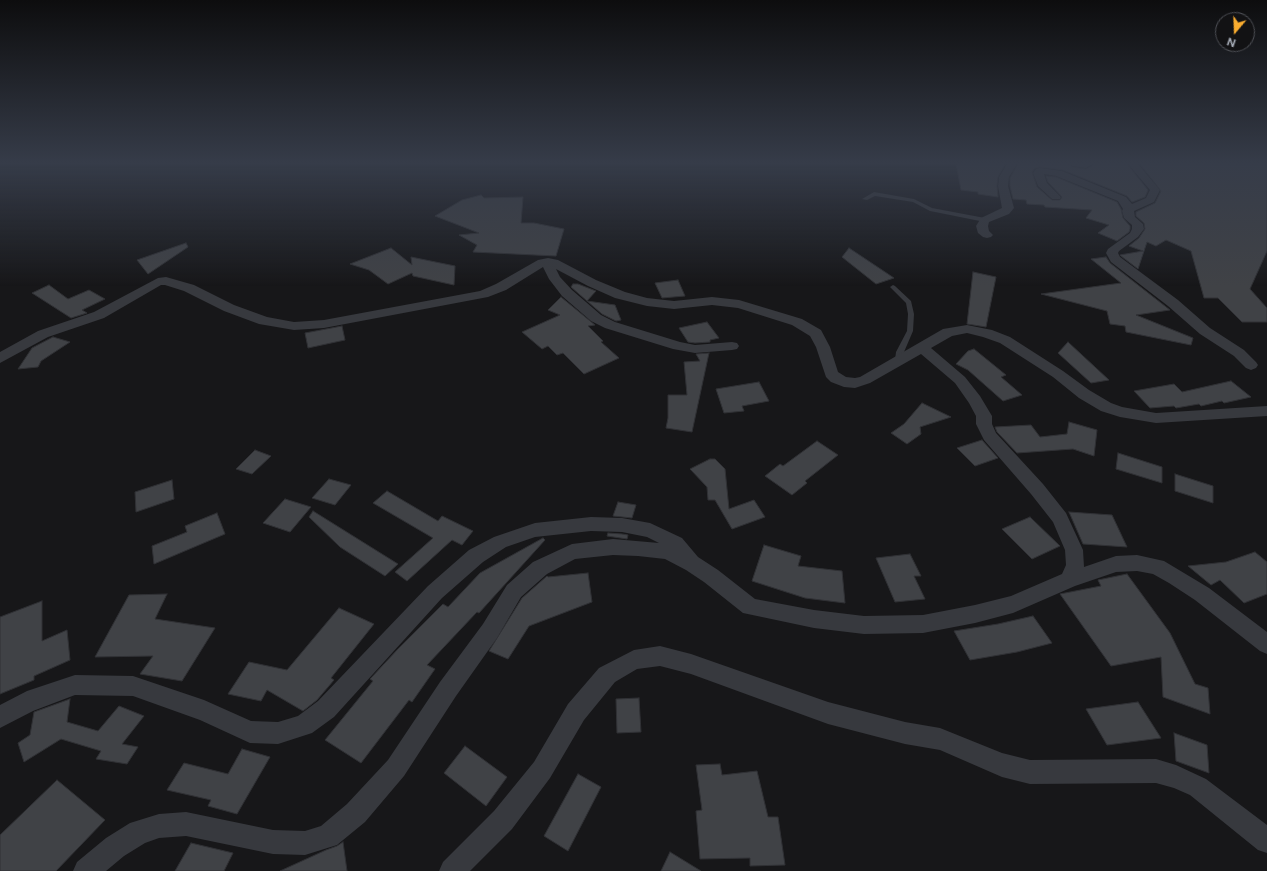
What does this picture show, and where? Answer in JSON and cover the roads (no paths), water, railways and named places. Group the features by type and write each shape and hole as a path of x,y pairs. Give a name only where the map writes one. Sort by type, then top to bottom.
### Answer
{"street":[{"path":"987,235 984,233 982,226 985,220 1005,212 1008,208 1007,205"},
{"path":"1127,205 1130,218 1137,224 1138,228 1134,235 1114,249 1112,253 1115,259 1173,303 1205,331 1239,353 1251,365"},
{"path":"1129,209 1139,205"},
{"path":"548,262 550,270 567,293 596,318 610,325 678,346 695,349 732,346"},
{"path":"0,358 43,334 99,315 158,282 166,281 189,288 229,308 264,321 294,326 324,324 397,309 483,294 501,287 542,263 548,262 554,263 592,283 620,295 647,302 674,305 712,301 765,311 797,322 816,333 823,347 831,374 836,379 844,382 855,383 865,380 948,332 967,329 987,333 1005,340 1058,374 1084,394 1106,407 1132,415 1156,418 1190,417 1267,411"},
{"path":"922,347 960,380 976,400 984,416 984,424 990,436 1060,518 1074,550 1075,566 1068,580"},
{"path":"0,717 27,702 75,686 133,686 204,710 250,732 278,733 304,725 326,708 435,592 476,556 500,542 535,530 590,524 622,525 650,530 676,543 693,564"},
{"path":"86,871 115,848 139,832 159,826 186,824 273,842 304,843 328,836 356,813 396,768 448,690 490,631 514,591 540,568 572,552 613,547 638,548 668,552 693,564 750,607 814,619 864,625 923,624 975,614 1013,604 1068,580 1116,564 1137,563 1156,567 1202,594 1267,644"},
{"path":"452,871 503,820 542,770 576,712 606,675 634,660 660,656 691,664 828,713 905,734 940,739 1002,765 1030,772 1156,771 1176,777 1198,787 1267,841"}],"lane":[{"path":"921,205 930,209 985,220"},
{"path":"893,287 908,302 911,314 910,331 900,352 899,360"}]}
